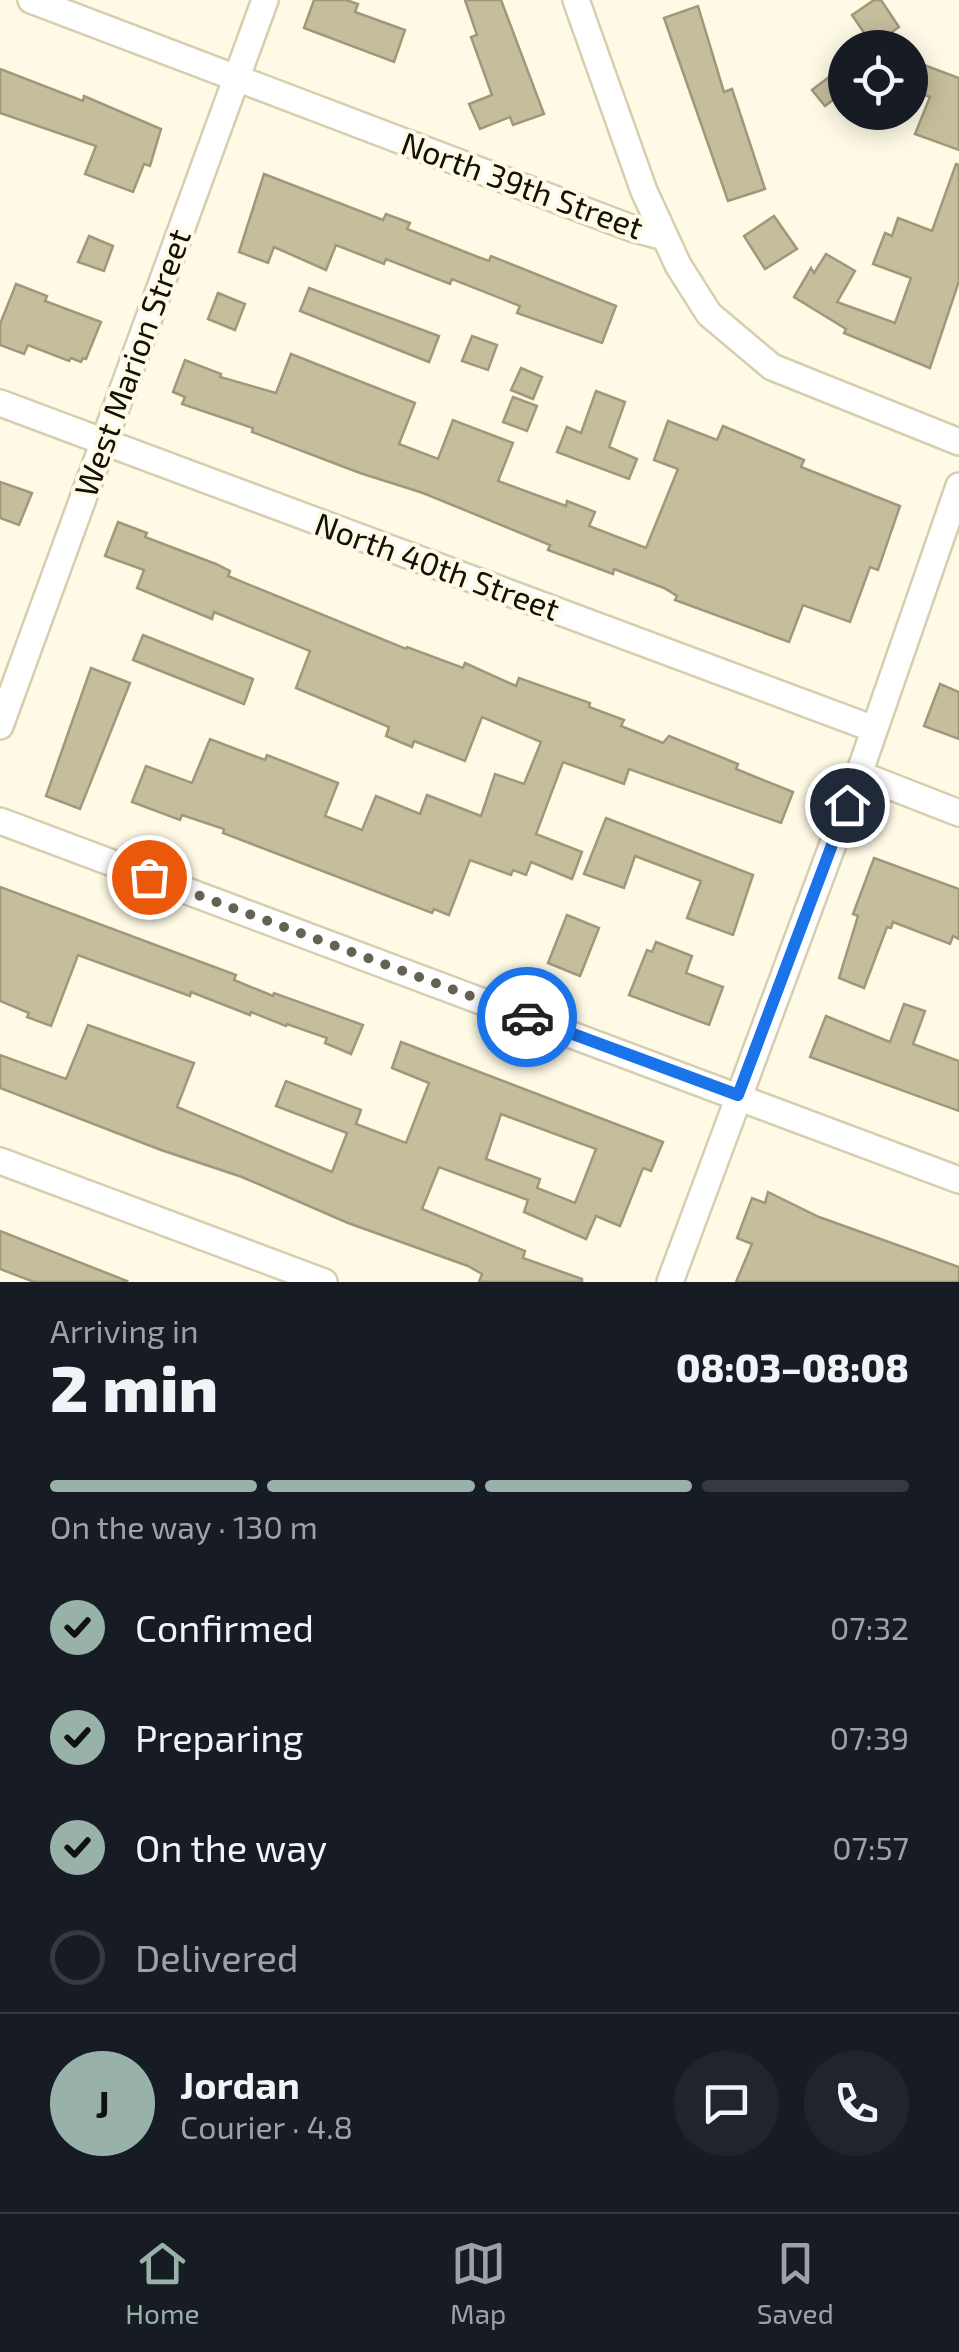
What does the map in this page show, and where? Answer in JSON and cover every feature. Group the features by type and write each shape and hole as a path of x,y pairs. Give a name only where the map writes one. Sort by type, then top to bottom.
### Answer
{"street":[{"name":"North 39th Street","path":"32,0 664,238 709,314 772,367 959,442"},
{"name":"West Marion Street","path":"0,726 265,0"},
{"path":"576,0 664,238"},
{"name":"North 40th Street","path":"0,403 874,729"},
{"path":"670,1282 858,774 959,486"},
{"path":"858,774 959,812"},
{"path":"0,821 959,1180"},
{"path":"0,1161 324,1282"}],"building":[{"path":"314,0 346,0 358,4 355,12 405,30 394,62 304,28"},
{"path":"465,0 501,0 544,114 513,125 510,117 480,129 469,104 492,95 471,37 477,35"},
{"path":"874,0 881,0 899,27 862,30 852,15"},
{"path":"698,6 724,92 732,89 765,189 728,201 664,18"},
{"path":"928,66 959,78 959,150 915,134 917,130 928,130"},
{"path":"0,69 83,101 84,96 161,129 150,166 144,164 133,192 85,174 96,146 0,113"},
{"path":"828,78 828,104 825,106 812,90"},
{"path":"956,164 959,281 930,368 844,333 846,329 794,297 811,268 814,273 826,254 855,271 837,302 895,323 911,278 873,264 885,233 892,236 898,218 932,231"},
{"path":"264,174 383,220 386,214 410,223 407,229 489,261 491,256 616,306 602,343 517,313 520,306 452,279 450,284 336,245 326,270 274,247 268,263 239,252"},
{"path":"774,216 797,249 765,269 744,236"},
{"path":"89,236 113,246 104,271 78,262"},
{"path":"16,284 47,296 45,301 101,322 86,359 69,361 28,345 24,354 0,345 0,324"},
{"path":"309,288 439,336 429,362 300,311"},
{"path":"218,293 245,304 235,330 208,319"},
{"path":"472,336 497,345 488,370 462,361"},
{"path":"291,354 415,403 399,444 438,459 453,420 513,443 498,481 566,506 567,501 595,512 589,526 646,548 678,469 654,460 668,421 717,440 723,426 804,460 801,467 900,506 878,570 870,567 850,622 803,605 789,642 675,600 677,596 664,588 548,550 550,545 423,493 360,473 252,432 253,428 182,404 185,397 173,392 185,360 221,374 220,377 276,393"},
{"path":"521,368 542,377 533,399 511,390"},
{"path":"596,391 625,402 609,447 637,459 629,479 557,452 567,427 581,433"},
{"path":"513,397 537,406 527,431 503,422"},
{"path":"0,482 32,493 19,525 0,518"},
{"path":"118,522 147,533 145,537 216,564 230,571 228,576 406,649 463,668 465,663 516,686 519,678 590,703 589,707 624,720 621,726 663,743 669,736 738,764 736,769 793,792 781,823 629,769 624,784 563,762 536,834 582,852 572,879 531,862 526,875 513,870 511,875 470,860 449,915 434,909 432,913 223,833 224,829 182,815 180,820 132,802 146,766 192,783 210,739 265,760 267,755 338,783 325,816 362,830 376,796 420,814 427,795 481,816 495,774 524,784 541,742 482,717 465,761 414,741 412,747 386,736 389,727 296,688 310,651 214,612 212,619 137,588 144,570 105,556"},
{"path":"143,635 253,679 244,704 133,660"},
{"path":"91,668 130,683 80,809 46,796"},
{"path":"940,684 959,692 959,739 924,726"},
{"path":"606,818 753,875 733,935 687,918 701,881 635,856 624,888 584,874"},
{"path":"874,858 959,889 959,939 953,936 950,944 893,922 891,928 887,927 864,988 839,978 858,916 853,914"},
{"path":"0,887 236,975 234,980 273,996 274,993 363,1025 351,1054 325,1043 327,1038 191,992 190,996 78,955 51,1026 27,1017 29,1013 0,1001"},
{"path":"567,915 599,928 580,976 548,963"},
{"path":"656,942 692,956 686,973 723,987 709,1025 629,995 647,950 652,952"},
{"path":"904,1004 925,1011 913,1044 959,1061 959,1111 810,1057 826,1016 890,1042"},
{"path":"88,1025 194,1063 177,1107 332,1172 347,1133 276,1106 286,1081 361,1110 356,1124 406,1143 429,1083 392,1068 401,1042 663,1142 651,1171 643,1168 620,1226 596,1216 586,1239 524,1212 528,1200 439,1167 422,1209 525,1251 523,1258 582,1279 479,1282 482,1274 468,1266 0,1088 0,1055 66,1079","holes":["501,1114 596,1149 575,1203 537,1188 540,1179 486,1159"]},
{"path":"768,1192 819,1217 959,1267 959,1282 736,1282 752,1244 737,1238 752,1198 765,1203"},
{"path":"0,1231 127,1281 34,1282 0,1269"}],"way so far":[{"path":"149,877 527,1017"}],"route":[{"path":"527,1017 738,1095 847,805"}]}
